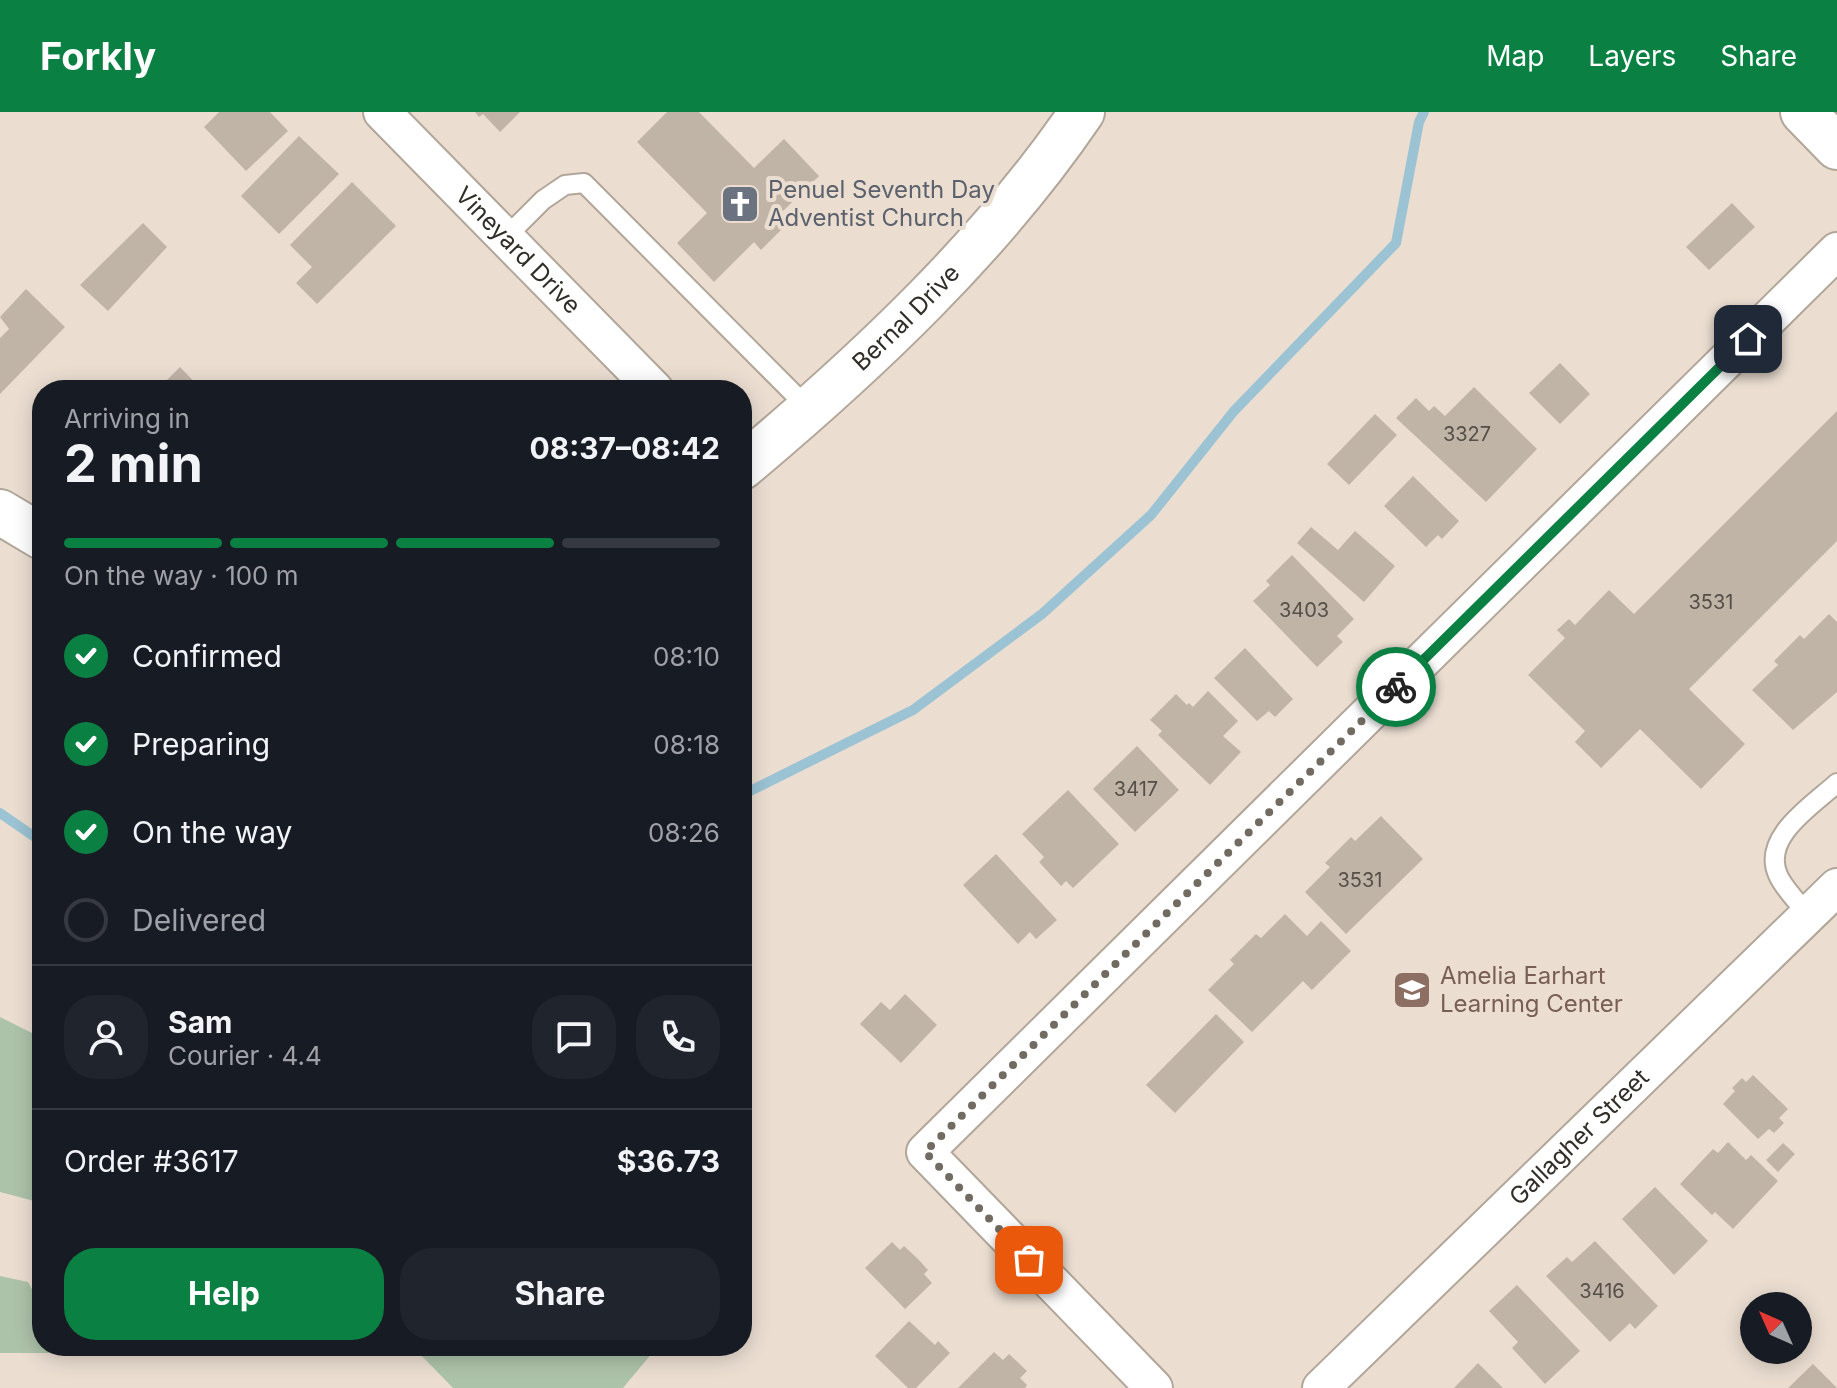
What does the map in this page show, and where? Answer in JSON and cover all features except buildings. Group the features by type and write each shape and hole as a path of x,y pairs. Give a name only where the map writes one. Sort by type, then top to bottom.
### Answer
{"street":[{"name":"Vineyard Drive","path":"382,112 645,380"},
{"name":"Bernal Drive","path":"752,459 869,356 990,230 1047,163 1082,112"},
{"path":"1803,112 1837,147"},
{"path":"1154,1388 925,1152 1837,251"},
{"path":"0,512 32,531"},
{"name":"Gallagher Street","path":"1321,1388 1837,887"}],"lane":[{"path":"506,237 543,200 565,185 584,183 810,410"},
{"path":"1808,915 1778,875 1773,854 1785,830 1837,783"}],"green space":[{"path":"0,1017 32,1033 32,1200 0,1192"},
{"path":"0,1276 28,1282 32,1289 32,1353 0,1353"},
{"path":"422,1356 650,1356 623,1388 453,1388"}],"waterway":[{"path":"752,790 913,710 1042,614 1151,515 1234,411 1396,243 1419,122 1424,112"},
{"path":"0,813 32,835"}],"way so far":[{"path":"1029,1260 925,1152 1396,687"}],"place":[{"name":"Penuel Seventh Day Adventist Church","path":"740,204"},
{"name":"Amelia Earhart Learning Center","path":"1412,990"}],"route":[{"path":"1396,687 1748,339"}]}
